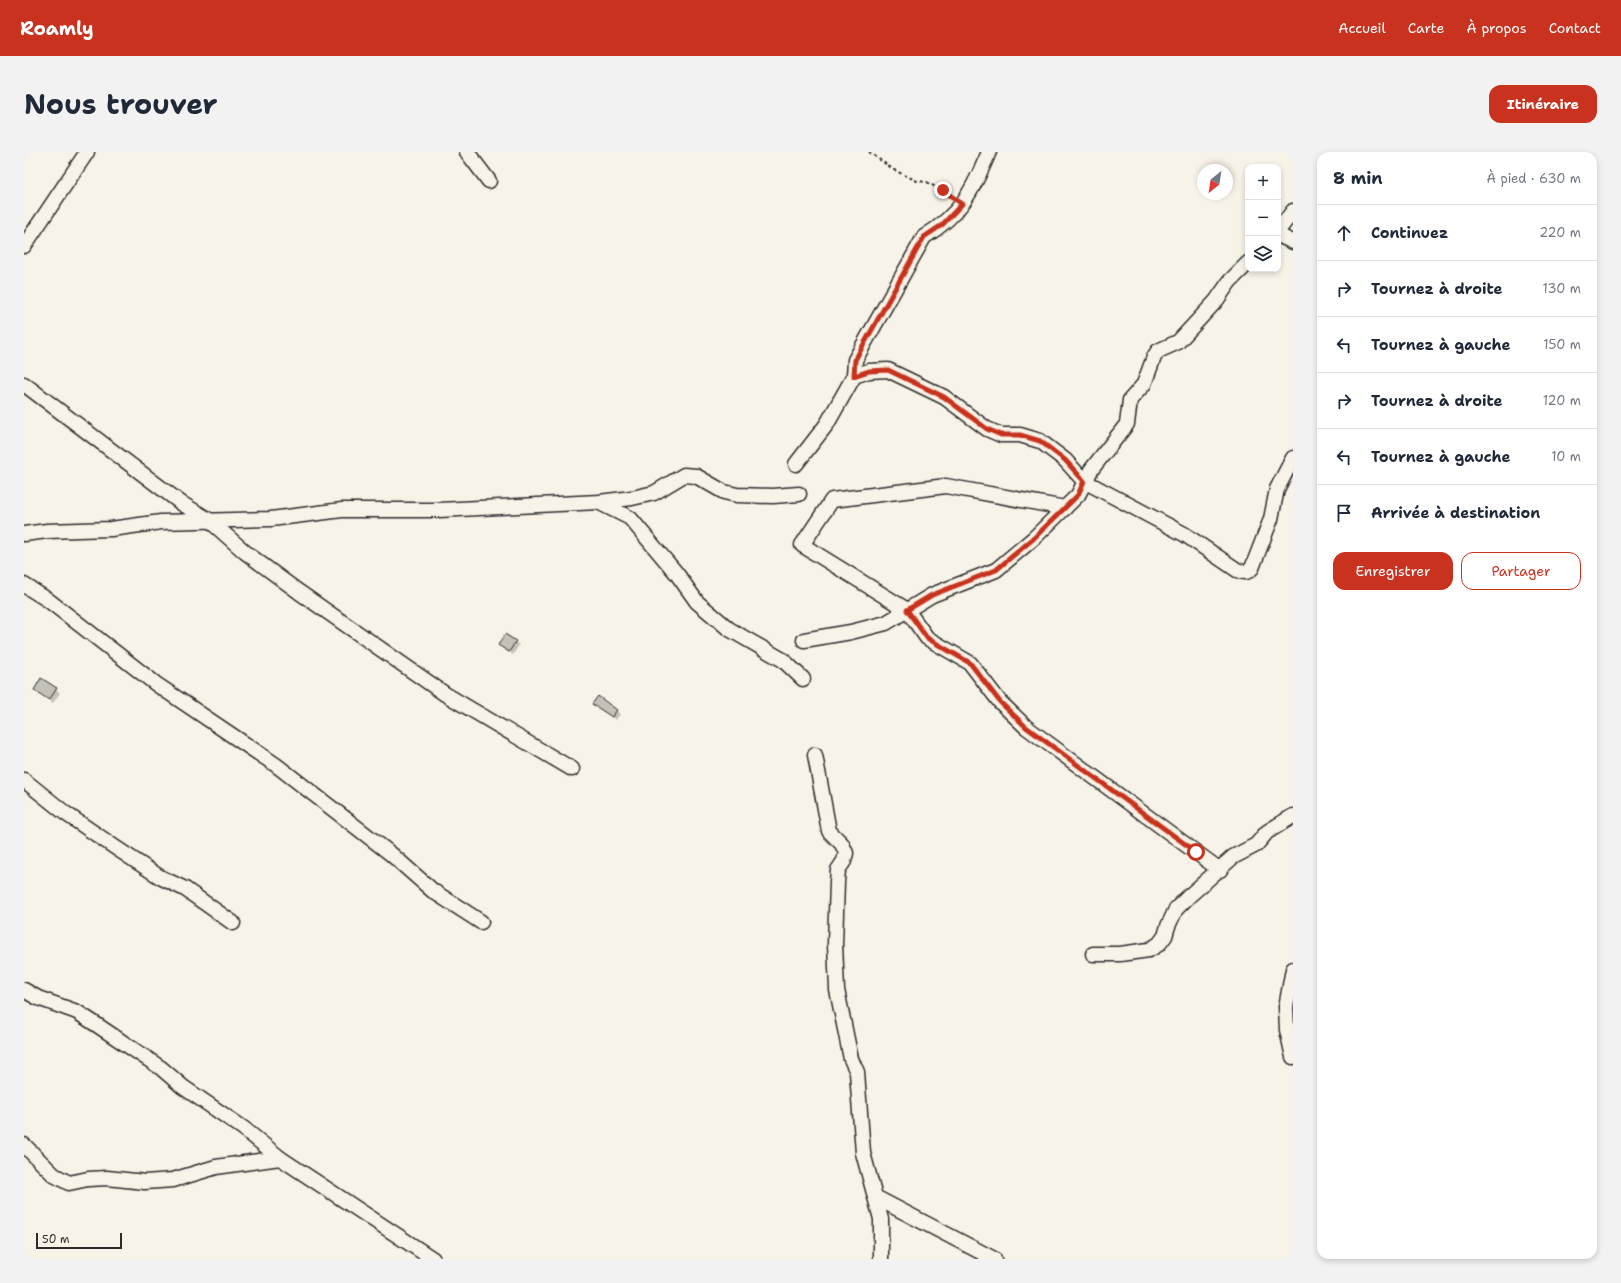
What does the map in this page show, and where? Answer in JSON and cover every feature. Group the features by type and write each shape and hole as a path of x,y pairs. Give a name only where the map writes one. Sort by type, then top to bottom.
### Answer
{"street":[{"path":"24,246 87,152"},
{"path":"467,152 489,181"},
{"path":"796,464 827,424 854,376 855,360 924,237 946,223 962,204 989,152"},
{"path":"1281,227 1293,211"},
{"path":"1280,236 1293,242"},
{"path":"804,640 851,632 886,623 932,595 996,570 1078,495 1084,481 1127,424 1130,400 1144,384 1154,357 1158,351 1178,342 1216,301 1230,281 1245,266"},
{"path":"854,376 869,371 888,370 944,397 987,429 1001,435 1020,435 1040,441 1065,460 1084,481 1184,534 1237,570 1244,572 1248,572 1252,568 1271,520 1277,489 1293,458"},
{"path":"24,384 181,503 209,520 245,552 299,592 445,694 572,769"},
{"path":"24,534 47,531 111,529 161,522 271,519 342,510 446,510 599,502 632,498 654,493 684,475 696,476 724,492 737,495 773,496 799,494"},
{"path":"1065,508 946,486 832,500 802,545 907,610 927,638 970,663 1000,702 1026,727 1220,870"},
{"path":"599,502 630,518 678,574 697,602 729,629 783,660 803,679"},
{"path":"24,585 48,600 161,688 276,765 391,854 433,891 481,922"},
{"path":"815,755 829,831 842,844 846,853 844,861 838,870 837,882 835,944 836,990 851,1059 857,1072 863,1153 880,1219 881,1259"},
{"path":"24,780 65,813 110,844 160,877 185,889 233,923"},
{"path":"1093,954 1120,954 1149,950 1159,944 1165,936 1176,909 1233,857 1256,845 1266,832 1293,816"},
{"path":"1293,969 1286,1007 1287,1030 1293,1057"},
{"path":"24,990 38,998 77,1012 97,1025 161,1068 183,1088 243,1128 280,1158 433,1259"},
{"path":"24,1145 54,1176 69,1183 88,1179 107,1178 145,1182 173,1180 216,1167 280,1158"},
{"path":"875,1197 994,1259"}],"path":[{"path":"868,152 894,170 916,181 927,182 943,190 962,204"}],"building":[{"path":"505,634 516,641 509,652 498,645"},
{"path":"41,678 57,688 49,700 34,690"},
{"path":"598,696 617,710 612,717 592,704"}],"railway":[{"path":"24,157 27,152"}],"route":[{"path":"943,190 962,204 949,220 924,237 917,252 855,360 854,376 880,369 888,370 944,397 987,429 1001,435 1020,435 1040,441 1065,460 1084,481 1078,495 1034,538 996,570 932,595 907,610 927,638 970,663 1000,702 1026,727 1196,852"}]}
